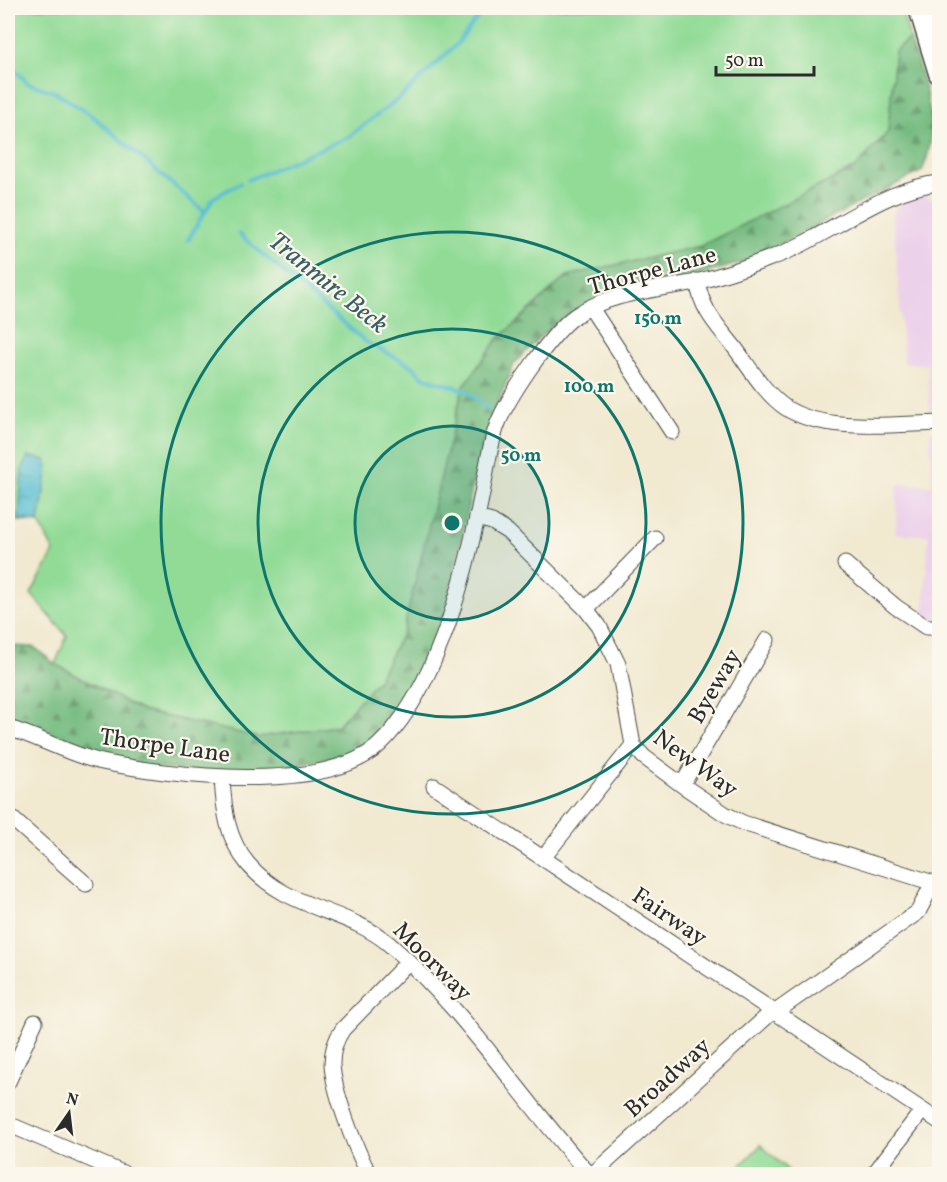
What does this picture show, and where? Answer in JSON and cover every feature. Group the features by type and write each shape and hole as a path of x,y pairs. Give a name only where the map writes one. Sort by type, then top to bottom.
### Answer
{"main road":[{"path":"920,8 939,73"}],"street":[{"name":"Thorpe Lane","path":"8,728 33,735 73,754 102,762 222,779 287,775 335,768 378,746 420,691 441,645 477,518 498,423 548,341 575,316 591,308 610,301 697,281 776,257 835,228 906,188 939,183"},
{"path":"697,281 701,303 755,375 785,407 820,422 882,425 939,423"},
{"path":"591,308 672,432"},
{"name":"New Way","path":"477,518 492,522 508,532 586,609 599,626 618,664 633,745 682,785 724,814 743,823 936,884"},
{"path":"586,609 655,538"},
{"path":"845,564 896,607 926,627 939,627"},
{"name":"Byeway","path":"682,785 767,640"},
{"path":"543,858 633,745"},
{"name":"Moorway","path":"222,779 224,812 232,840 248,864 290,897 374,933 408,962 481,1042 591,1174"},
{"name":"Fairway","path":"434,786 939,1122"},
{"path":"8,816 86,884"},
{"name":"Broadway","path":"591,1174 774,1012 918,912 936,884"},
{"path":"369,1174 334,1079 332,1055 337,1037 408,962"},
{"path":"8,1082 35,1022"},
{"path":"874,1174 921,1112"},
{"path":"8,1124 125,1174"}],"shaded area":[{"path":"921,195 939,201 939,410 930,411 927,365 904,362 893,215 900,201"},
{"path":"930,432 939,432 939,633 922,633 929,535 896,534 897,484 932,485"}],"green space":[{"path":"8,8 900,8 910,38 895,51 888,133 855,168 701,246 567,276 497,340 463,387 403,632 378,680 337,726 258,737 142,711 55,664 67,636 31,594 54,552 39,523 8,520"},
{"path":"910,38 925,89 931,121 928,154 922,171 747,261 568,314 540,337 514,364 490,421 473,483 440,636 418,683 385,733 350,753 277,769 221,773 117,765 8,723 8,646 34,647 55,664 142,711 258,737 337,726 378,680 403,632 463,387 497,340 567,276 701,246 855,168 888,132 895,51"},
{"path":"761,1145 792,1174 732,1174"}],"water":[{"path":"28,456 45,460 48,466 39,523 19,519 22,471"}],"waterway":[{"path":"248,180 348,137 402,96 457,44 485,8"},
{"path":"8,63 28,83 57,93 95,118 205,212"},
{"path":"188,240 213,198 240,183"},
{"name":"Tranmire Beck","path":"239,234 366,342 412,366 423,377 465,390 489,409"}]}
